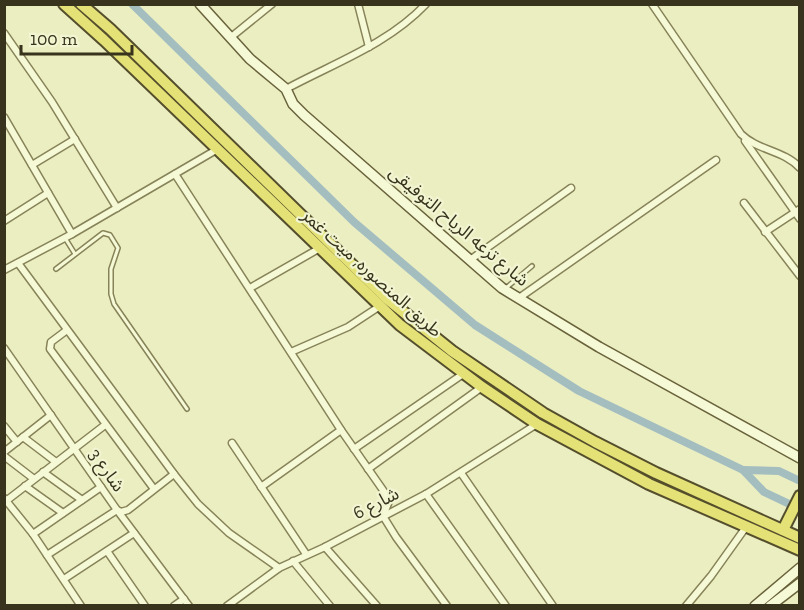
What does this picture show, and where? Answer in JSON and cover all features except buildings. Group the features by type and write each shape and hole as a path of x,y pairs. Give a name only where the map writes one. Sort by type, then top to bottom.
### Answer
{"highway":[{"name":"طريق المنصوره, ميت غمر","path":"64,4 399,325 463,374 482,387 540,418 800,538"},
{"name":"طريق المنصوره, ميت غمر","path":"81,4 110,29 386,298 540,418 649,484 800,550"},
{"path":"783,530 800,496"}],"main road":[{"name":"شارع ترعه الرياح التوفيقى","path":"200,4 250,59 286,89 293,104 304,116 504,289 598,347 800,458"},
{"path":"755,606 799,571"},
{"path":"770,606 781,602 800,583"}],"street":[{"path":"230,38 272,4"},
{"path":"358,4 369,47"},
{"path":"286,89 391,34 426,4"},
{"path":"652,4 741,134 797,210 800,219"},
{"path":"4,33 75,139 117,208"},
{"path":"4,117 72,234"},
{"path":"741,134 759,147 789,157 800,168"},
{"path":"32,165 75,139"},
{"path":"4,270 65,238 216,150"},
{"path":"519,298 716,160"},
{"path":"175,174 389,501 383,516 447,606"},
{"path":"470,260 571,188"},
{"path":"4,221 48,193"},
{"path":"744,203 800,276"},
{"path":"765,232 797,210"},
{"path":"250,288 320,248"},
{"path":"18,263 198,504 229,532 279,568"},
{"path":"291,352 348,327 380,306"},
{"path":"67,330 51,342 50,349 154,489"},
{"name":"شارع 3","path":"5,350 117,510 189,606"},
{"path":"354,448 463,374"},
{"path":"368,469 482,387"},
{"path":"34,479 4,454 51,415"},
{"name":"شارع 6","path":"227,606 279,568 325,547 461,473 540,418"},
{"path":"81,606 33,534 5,500 105,425"},
{"path":"4,426 56,462"},
{"path":"261,487 341,430"},
{"path":"232,442 306,554"},
{"path":"43,472 82,500"},
{"path":"461,473 553,606"},
{"path":"47,555 117,510 121,512 128,510 174,474"},
{"path":"25,486 63,513"},
{"path":"33,534 101,487"},
{"path":"426,494 506,606"},
{"path":"686,606 746,527"},
{"path":"63,579 134,533"},
{"path":"325,547 377,606"},
{"path":"107,551 145,606"},
{"path":"293,561 330,606"},
{"path":"174,606 184,599"}],"lane":[{"path":"56,268 103,233 108,233 118,251 111,269 111,294 114,304 187,409"},
{"path":"65,238 75,254"},
{"path":"504,289 532,266"}],"waterway":[{"path":"132,4 354,222 475,325 579,391 743,470 764,492 800,509"},
{"path":"743,470 779,471 800,481"}]}
